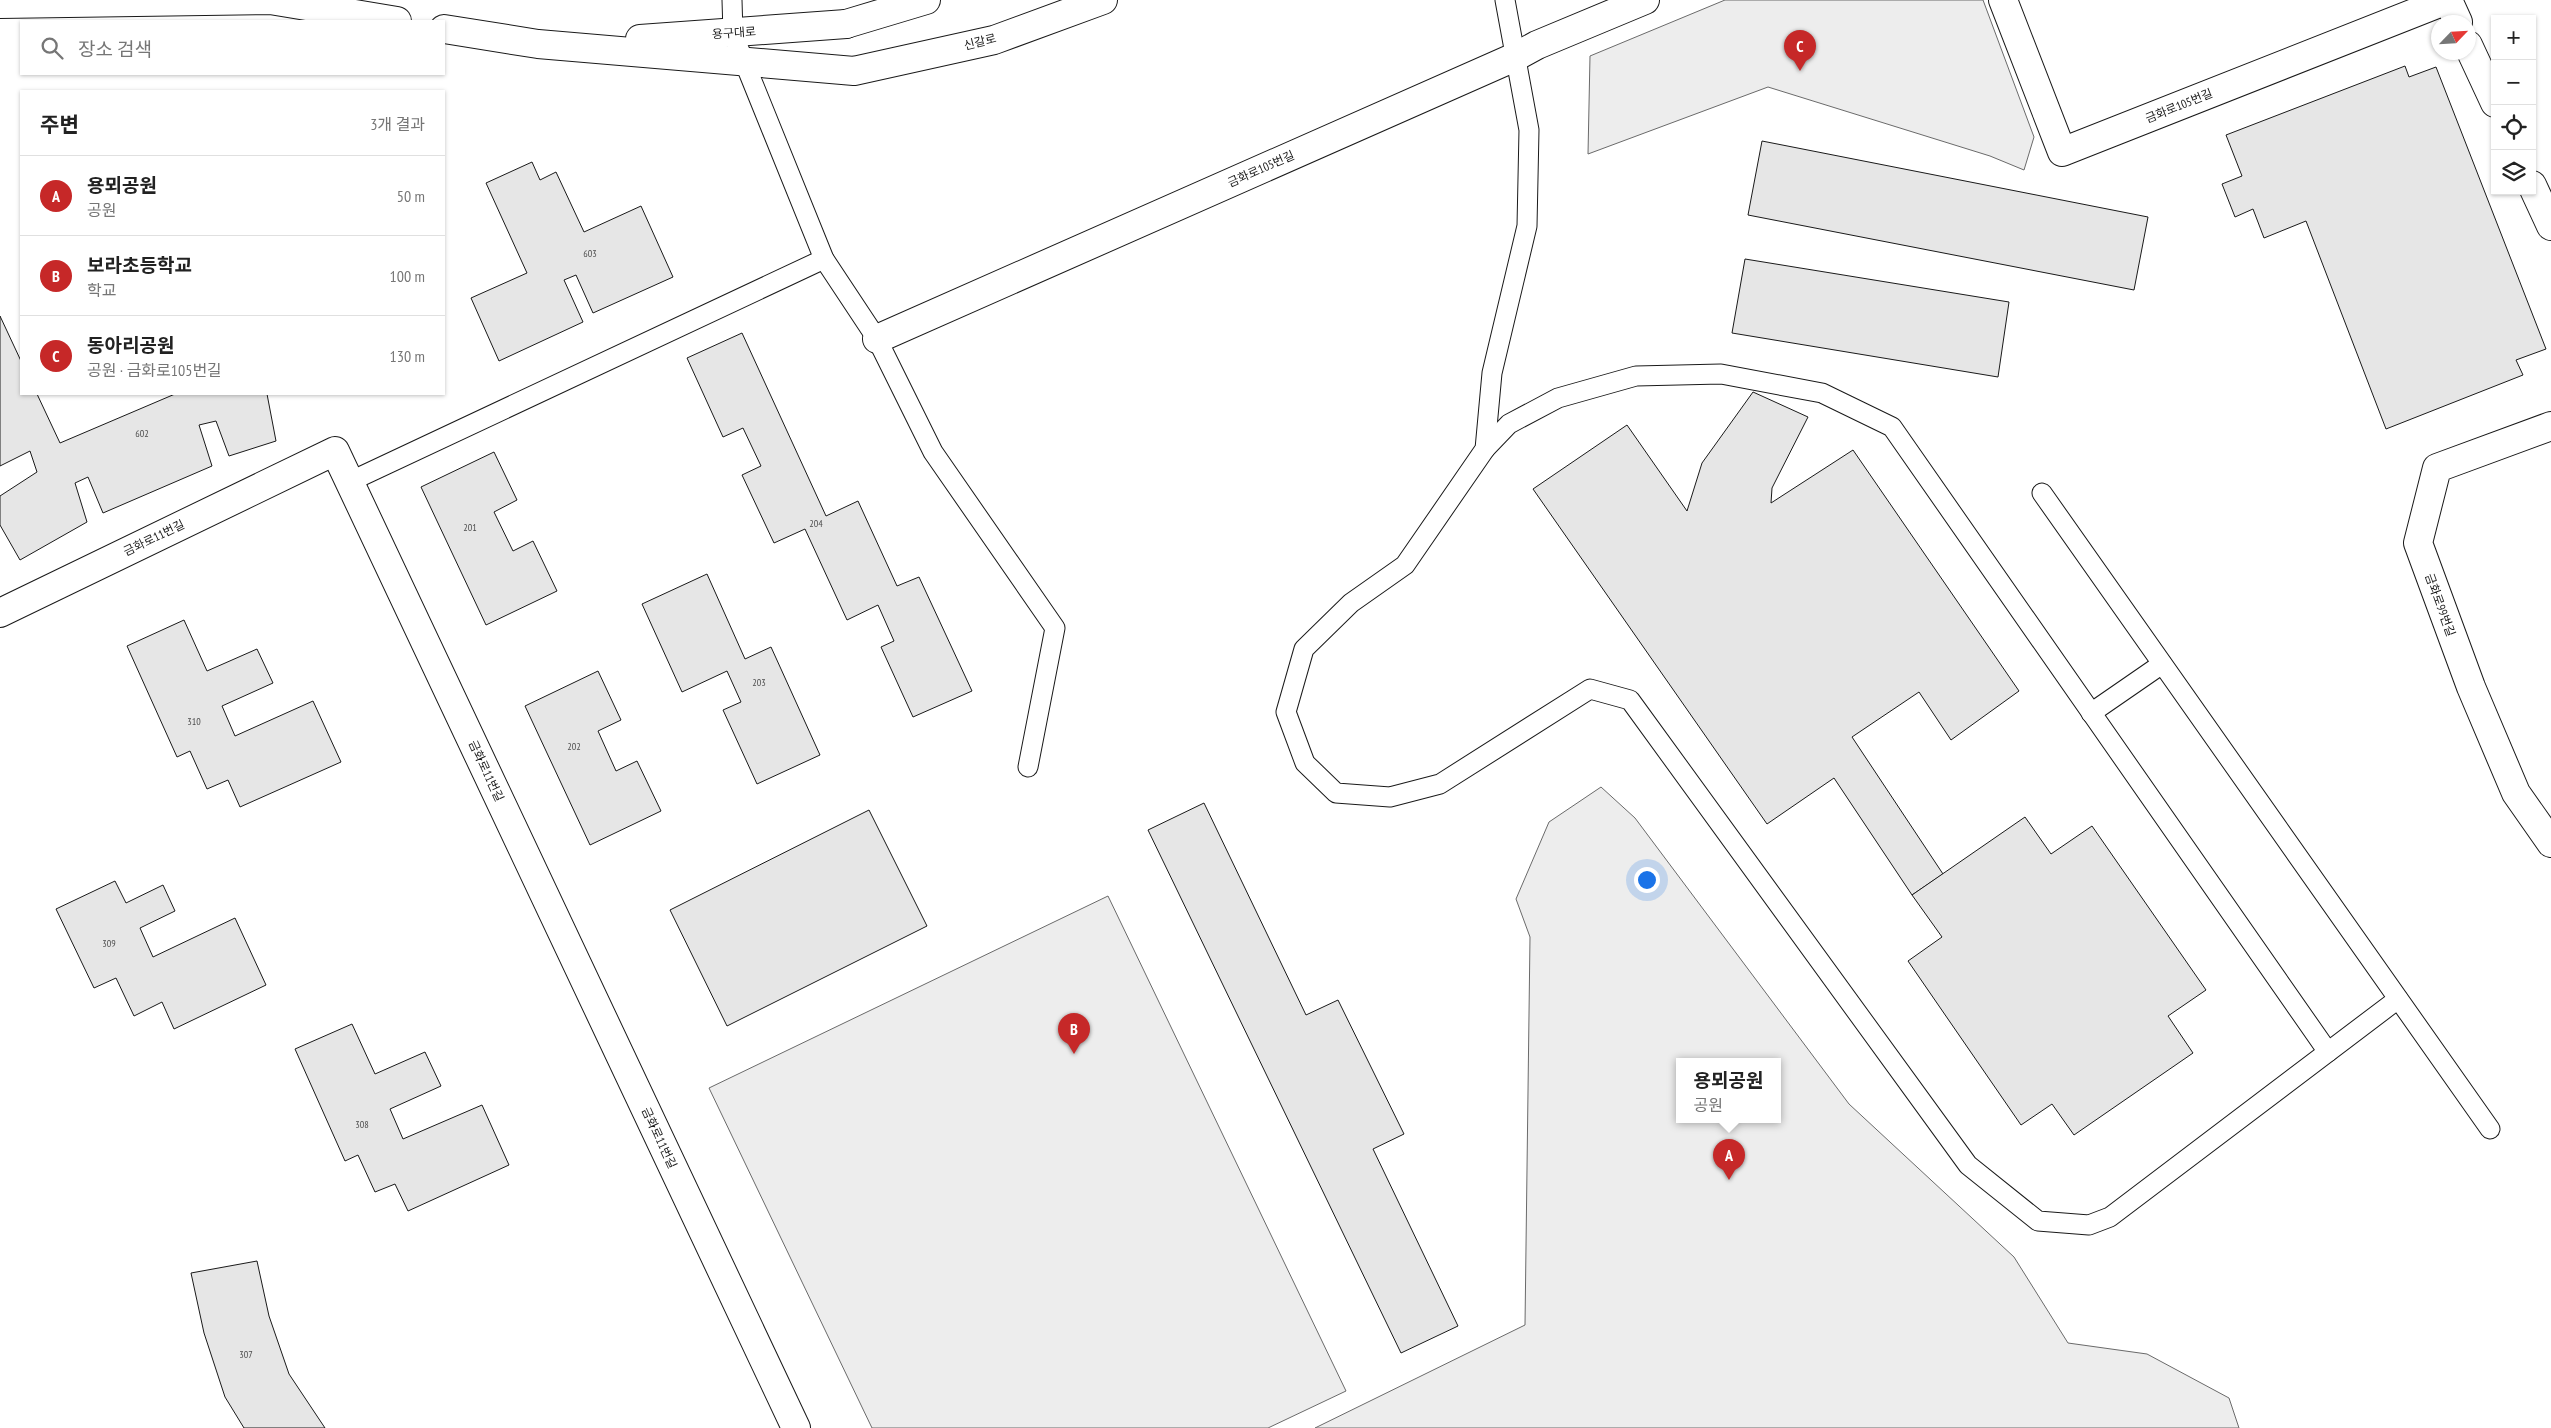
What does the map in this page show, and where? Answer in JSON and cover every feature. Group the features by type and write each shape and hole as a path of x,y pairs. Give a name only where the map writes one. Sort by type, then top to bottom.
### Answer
{"street":[{"path":"0,4 270,0 391,20"},
{"name":"용구대로","path":"538,44 733,34 846,24 926,0"},
{"name":"신갈로","path":"854,71 994,40 1103,0"},
{"name":"금화로105번길","path":"877,339 1515,57 1537,45 1645,0"},
{"name":"금화로105번길","path":"2002,0 2062,152 2448,0"},
{"path":"2448,0 2455,15"},
{"name":"용구대로","path":"445,29 538,44 854,71"},
{"path":"2475,60 2491,94"},
{"path":"2536,194 2551,226"},
{"name":"금화로99번길","path":"2551,426 2437,468 2418,543 2471,687 2516,793 2551,843"},
{"name":"금화로11번길","path":"0,613 335,451 796,1428"}],"lane":[{"path":"732,0 733,34 824,259 877,339 933,452 1055,628 1028,767"},
{"path":"1485,450 1492,374 1527,226 1529,130 1505,0"},
{"path":"349,482 824,259"},
{"path":"2328,1052 1892,427 1822,393 1721,374 1636,376 1558,398 1509,424 1485,450 1405,565 1351,603 1304,649 1286,712 1305,763 1336,792 1390,797 1440,784 1590,689 1630,700 1968,1165 2038,1221 2088,1225 2110,1217 2328,1052 2398,999"},
{"path":"2042,493 2490,1129"},
{"path":"2091,713 2162,664"}],"shaded area":[{"path":"1725,0 1983,0 2034,137 2024,170 1990,156 1768,87 1588,154 1590,56"},
{"path":"1601,787 1635,818 1849,1104 2014,1257 2068,1343 2147,1354 2229,1398 2239,1428 1315,1428 1525,1325 1530,937 1516,899 1549,822"},
{"path":"1108,896 1346,1391 1268,1428 872,1428 709,1088"}],"building":[{"path":"2405,66 2409,77 2436,67 2546,349 2516,360 2523,375 2386,429 2306,221 2264,238 2253,209 2235,217 2222,184 2242,176 2226,135"},
{"path":"1762,141 2148,217 2134,290 1748,215"},
{"path":"532,162 540,180 556,172 584,232 641,206 673,277 593,313 576,275 564,280 583,322 499,361 471,298 527,273 486,183"},
{"path":"1745,259 2009,302 1998,377 1732,333"},
{"path":"0,316 20,359 20,395 37,395 60,443 173,395 267,395 276,441 229,456 216,421 199,425 212,466 103,513 88,477 75,483 87,522 20,560 0,525 0,496 37,472 30,451 0,466"},
{"path":"742,333 826,516 858,501 897,586 919,577 972,691 913,717 881,647 894,641 878,605 847,620 805,529 774,543 742,475 761,466 743,428 723,437 687,358"},
{"path":"1753,392 1808,417 1772,488 1771,503 1853,450 2019,691 1951,740 1919,692 1852,737 1943,874 1912,895 1834,778 1767,824 1533,489 1627,425 1687,511 1702,463"},
{"path":"494,452 517,500 494,512 513,551 533,541 557,591 486,625 421,487"},
{"path":"707,574 745,659 771,647 820,755 757,784 723,710 741,702 727,671 682,692 642,604"},
{"path":"184,620 207,671 257,649 273,683 222,706 235,736 313,701 341,762 240,807 228,780 207,789 190,751 177,757 127,646"},
{"path":"598,671 621,720 598,731 616,771 637,761 661,811 590,845 525,706"},
{"path":"1204,803 1306,1015 1338,1000 1404,1134 1373,1149 1458,1326 1401,1353 1148,830"},
{"path":"869,810 927,926 727,1026 670,910"},
{"path":"2025,817 2051,854 2092,826 2206,990 2168,1016 2193,1053 2074,1135 2052,1104 2021,1125 1908,961 1942,937 1912,895"},
{"path":"115,881 126,903 163,885 175,911 140,928 153,957 235,918 266,985 174,1029 162,1002 134,1016 116,978 94,988 56,909"},
{"path":"352,1024 375,1074 425,1052 441,1086 390,1109 403,1139 482,1105 509,1165 408,1211 395,1184 375,1192 358,1155 345,1161 295,1049"},
{"path":"257,1261 269,1316 289,1374 325,1428 244,1428 225,1397 204,1333 191,1273"}],"place":[{"name":"동아리공원","path":"1800,71"},
{"name":"보라초등학교","path":"1074,1054"},
{"name":"용뫼공원","path":"1729,1180"}]}
